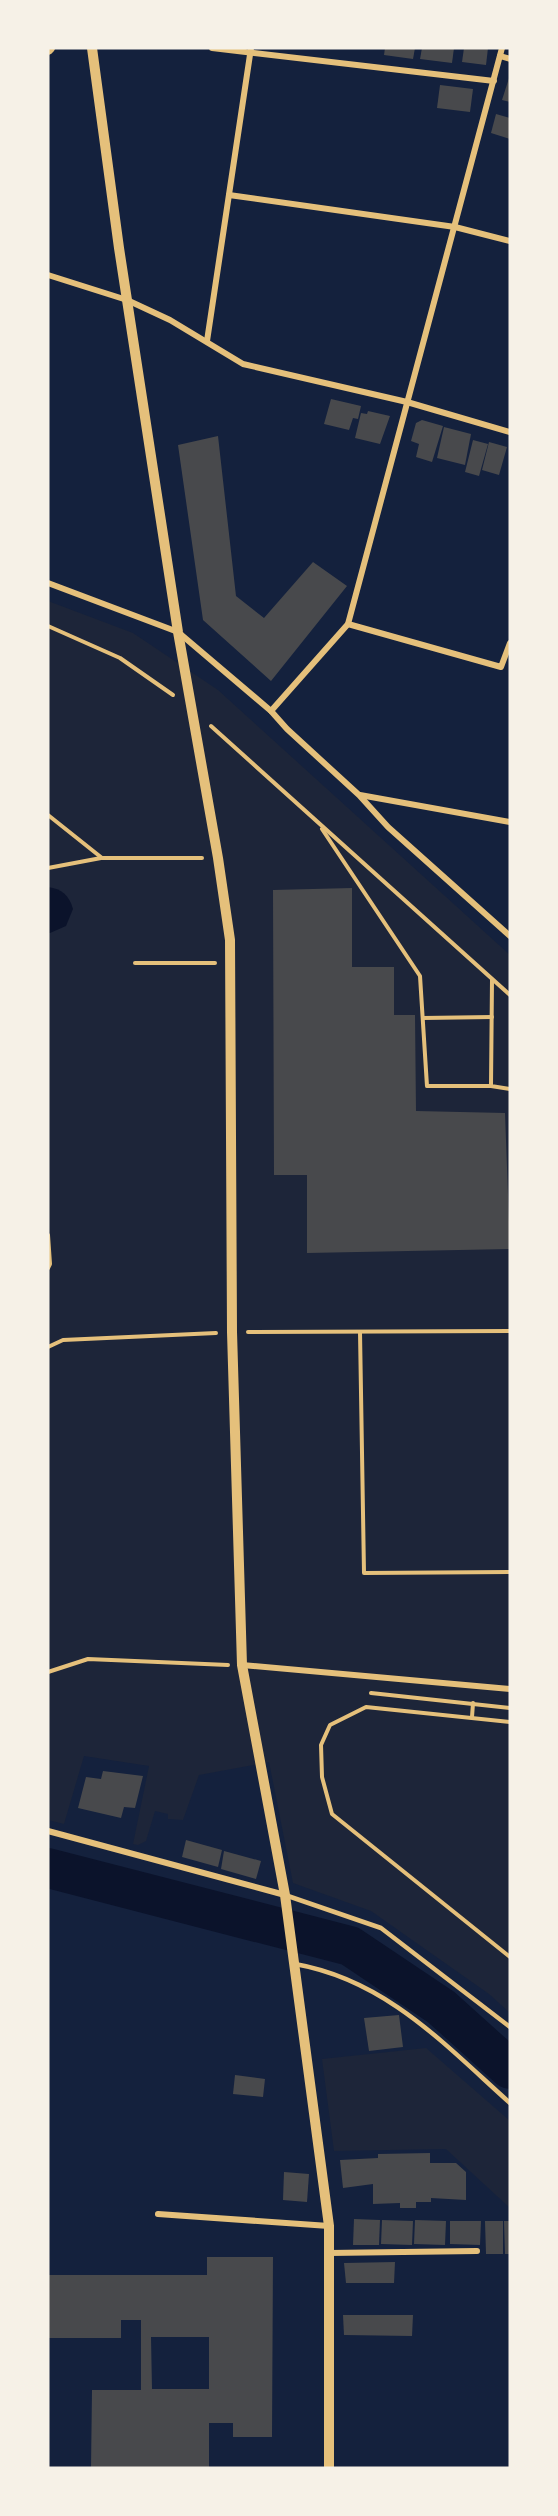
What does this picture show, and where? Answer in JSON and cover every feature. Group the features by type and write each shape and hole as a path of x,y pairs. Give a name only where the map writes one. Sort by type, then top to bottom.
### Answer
{"street":[{"path":"92,48 127,300 178,632 218,858 230,940 232,1332 242,1665 285,1895 329,2226 329,2468"},
{"path":"212,48 250,50 494,81"},
{"path":"271,711 348,624 502,48"},
{"path":"207,341 250,50"},
{"path":"500,56 510,59"},
{"path":"229,195 455,227 510,241"},
{"path":"48,275 93,287 127,300 170,320 243,364 407,402 510,432"},
{"path":"48,583 178,632 271,711 359,795 388,827 510,936"},
{"path":"348,624 510,670"},
{"path":"501,667 510,643"},
{"path":"359,795 510,822"},
{"path":"242,1665 510,1689"},
{"path":"48,1832 285,1895"},
{"path":"158,2214 329,2226"},
{"path":"329,2253 477,2252"}],"lane":[{"path":"285,1895 381,1928 510,2027"},
{"path":"295,1964 324,1969 375,1992 420,2023 510,2103"}],"path":[{"path":"48,626 120,658 192,708 510,995"},
{"path":"48,815 102,858"},
{"path":"319,824 420,976 427,1086 491,1086 510,1089"},
{"path":"48,868 102,858 218,858"},
{"path":"135,963 230,963"},
{"path":"491,1086 492,979"},
{"path":"423,1018 492,1017"},
{"path":"48,1235 51,1264 48,1268"},
{"path":"48,1347 63,1340 232,1332 510,1331"},
{"path":"360,1332 364,1573 510,1572"},
{"path":"48,1672 88,1659 242,1665"},
{"path":"370,1693 510,1708"},
{"path":"510,1722 366,1707 330,1725 321,1745 322,1777 332,1814 510,1957"}],"shaded area":[{"path":"48,601 133,633 218,690 510,955 510,2013 489,1994 371,1911 293,1883 269,1762 199,1775 183,1820 168,1819 168,1814 155,1811 146,1841 138,1845 133,1844 149,1766 84,1756 64,1824 48,1820"},
{"path":"48,887 64,894 73,909 66,926 50,933 48,933"},
{"path":"426,2048 510,2121 510,2208 446,2149 334,2151 322,2059"}],"building":[{"path":"385,48 415,48 413,59 384,55"},
{"path":"422,48 454,48 452,63 420,59"},
{"path":"464,48 488,48 486,65 462,62"},
{"path":"510,75 510,102 502,100"},
{"path":"440,85 473,89 470,112 437,108"},
{"path":"496,114 510,118 510,139 491,133"},
{"path":"331,399 361,406 358,419 353,418 349,430 324,424"},
{"path":"368,411 390,416 380,444 355,438 361,413 367,414"},
{"path":"422,420 443,426 432,462 416,457 419,444 411,441 416,423"},
{"path":"444,427 471,434 465,465 437,458"},
{"path":"218,436 236,596 264,618 313,562 347,586 271,681 203,620 178,445"},
{"path":"473,440 488,444 479,476 465,472"},
{"path":"489,442 507,447 499,475 482,470"},
{"path":"352,888 352,967 394,967 394,1015 415,1015 416,1111 505,1113 510,1249 307,1253 307,1175 274,1175 273,890"},
{"path":"103,1771 143,1776 135,1808 124,1807 121,1818 78,1808 86,1777 101,1779"},
{"path":"186,1840 222,1850 218,1867 182,1857"},
{"path":"224,1851 261,1861 256,1879 221,1869"},
{"path":"399,2015 403,2047 369,2051 364,2018"},
{"path":"235,2075 265,2079 263,2097 233,2094"},
{"path":"430,2153 430,2163 456,2163 466,2172 466,2200 431,2198 431,2202 416,2202 416,2208 400,2208 400,2203 373,2204 373,2184 343,2188 340,2160 378,2158 378,2154"},
{"path":"284,2172 309,2174 307,2202 283,2200"},
{"path":"354,2219 380,2220 379,2245 353,2245"},
{"path":"382,2220 413,2221 412,2245 381,2244"},
{"path":"415,2220 446,2221 445,2245 414,2244"},
{"path":"450,2221 481,2221 480,2245 450,2244"},
{"path":"485,2221 503,2221 503,2254 486,2254"},
{"path":"504,2221 510,2221 510,2254 505,2254"},
{"path":"207,2257 273,2257 272,2437 233,2437 233,2423 209,2423 209,2468 91,2468 92,2390 141,2390 141,2320 121,2320 121,2338 48,2338 48,2275 207,2275","holes":["151,2337 209,2337 209,2389 152,2389"]},
{"path":"395,2262 394,2283 346,2283 344,2263"},
{"path":"343,2315 413,2315 412,2336 344,2335"}],"waterway":[{"path":"48,1868 350,1946 441,2007 510,2069"}]}
